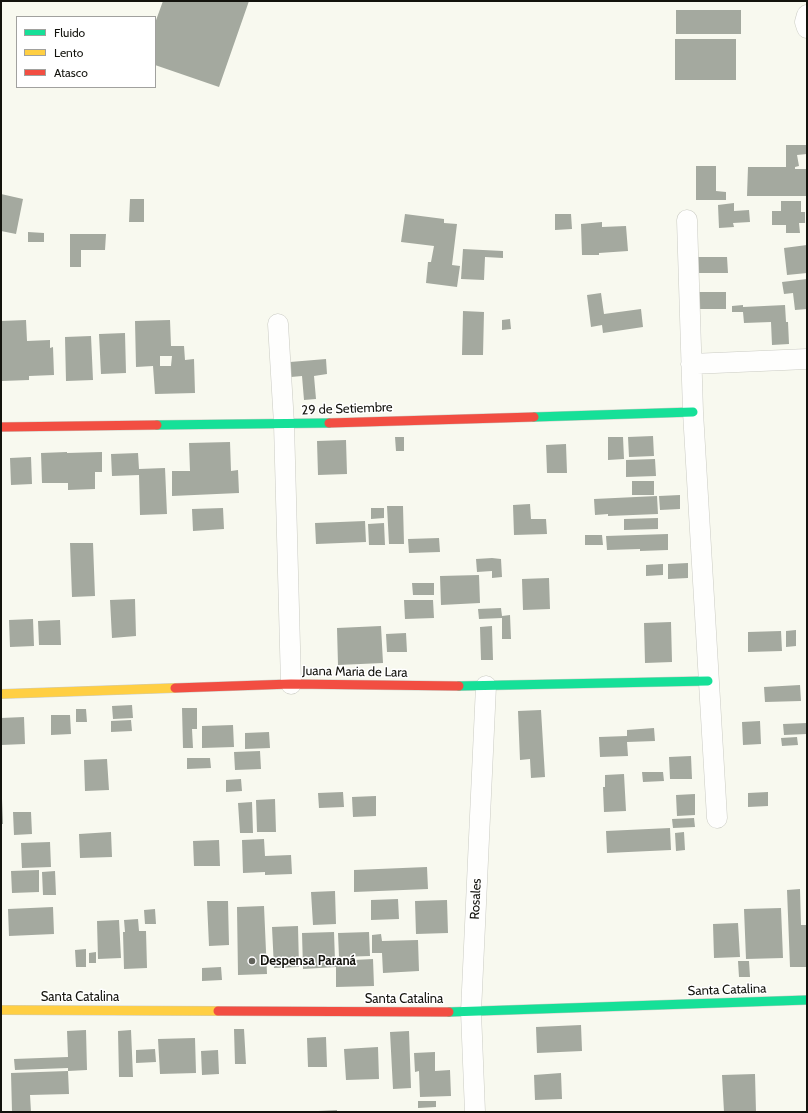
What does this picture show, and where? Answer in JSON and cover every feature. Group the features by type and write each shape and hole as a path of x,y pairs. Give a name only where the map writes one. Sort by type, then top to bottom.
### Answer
{"street":[{"path":"807,15 805,22 807,28"},
{"path":"687,220 693,412 717,818"},
{"path":"278,324 284,424 291,684"},
{"path":"691,364 807,359"},
{"name":"29 de Setiembre","path":"1,427 284,424 693,412"},
{"name":"Juana Maria de Lara","path":"1,694 291,684 486,686 708,681"},
{"name":"Rosales","path":"475,1112 471,1012 486,686"},
{"name":"Santa Catalina","path":"1,1010 471,1012 807,1000"}],"building":[{"path":"163,1 249,1 219,87 156,65 156,20"},
{"path":"676,10 741,10 741,34 676,34"},
{"path":"675,39 736,39 736,80 675,80"},
{"path":"786,145 807,145 807,154 797,155 799,166 795,167 795,169 806,169 806,196 747,196 748,167 786,167"},
{"path":"696,166 716,166 716,191 726,192 726,200 696,200"},
{"path":"1,194 23,199 16,234 1,231"},
{"path":"130,199 144,199 144,222 129,222"},
{"path":"781,201 801,201 801,212 805,212 805,223 799,223 800,233 786,233 786,225 772,225 772,211 781,211"},
{"path":"734,203 734,211 749,210 750,222 733,223 734,227 719,228 718,205"},
{"path":"405,214 444,219 444,223 457,224 452,265 460,266 457,287 426,283 428,262 431,262 434,246 401,242"},
{"path":"555,214 571,214 572,229 555,230"},
{"path":"602,222 602,227 626,226 628,251 599,253 599,255 582,255 581,224"},
{"path":"28,232 44,233 44,242 28,242"},
{"path":"70,234 106,234 105,250 81,250 81,267 70,267"},
{"path":"807,245 807,273 787,275 784,248"},
{"path":"463,249 503,251 503,258 485,257 484,280 461,279"},
{"path":"698,257 727,257 728,273 698,273"},
{"path":"807,279 807,309 795,310 793,293 784,294 782,282"},
{"path":"698,292 726,292 726,309 698,309"},
{"path":"601,293 604,314 641,309 643,327 603,333 602,325 591,327 587,295"},
{"path":"743,305 743,307 785,305 786,322 788,322 789,344 772,345 771,322 744,323 743,312 732,312 732,306"},
{"path":"463,311 484,312 483,355 462,355"},
{"path":"510,319 511,329 502,330 502,320"},
{"path":"26,320 27,341 50,340 50,348 53,347 54,375 29,376 29,380 2,381 1,321"},
{"path":"170,320 171,346 184,346 185,360 194,359 195,393 155,394 153,366 136,367 135,321","holes":["160,356 172,356 171,366 160,366"]},
{"path":"125,333 126,373 101,374 99,334"},
{"path":"91,336 93,380 66,381 65,337"},
{"path":"326,359 327,374 314,376 316,399 304,400 302,376 291,377 290,362"},
{"path":"653,436 654,456 629,457 628,437"},
{"path":"395,437 404,437 404,451 396,451"},
{"path":"608,437 623,437 624,459 608,460"},
{"path":"346,440 347,474 318,475 317,441"},
{"path":"230,442 231,471 238,470 239,493 172,496 172,471 190,471 189,443"},
{"path":"566,444 567,473 547,473 546,445"},
{"path":"102,452 102,472 95,472 95,489 68,490 68,483 42,483 41,453"},
{"path":"138,453 139,469 165,468 167,514 140,515 139,475 112,476 111,454"},
{"path":"31,457 32,484 11,485 10,458"},
{"path":"655,459 656,476 626,477 626,460"},
{"path":"632,481 654,481 654,495 632,495"},
{"path":"680,495 680,509 660,510 659,496"},
{"path":"657,496 658,514 608,516 608,514 595,515 594,499"},
{"path":"530,504 531,519 546,519 547,534 514,535 513,505"},
{"path":"387,506 403,506 404,544 389,544"},
{"path":"223,508 224,529 193,531 192,509"},
{"path":"371,508 384,508 384,518 371,519"},
{"path":"658,518 658,529 624,530 624,519"},
{"path":"365,521 366,542 316,544 315,523"},
{"path":"384,523 385,545 369,545 368,524"},
{"path":"668,534 668,550 607,550 606,536"},
{"path":"585,535 602,535 603,545 585,545"},
{"path":"439,538 440,552 409,553 408,539"},
{"path":"70,543 93,543 95,596 72,597"},
{"path":"476,559 501,559 502,577 492,578 492,571 477,572"},
{"path":"688,563 688,578 668,579 668,564"},
{"path":"663,564 663,575 646,576 646,565"},
{"path":"479,575 480,603 441,605 440,576"},
{"path":"549,578 550,609 523,610 522,579"},
{"path":"412,583 434,583 434,595 413,595"},
{"path":"135,599 136,636 112,638 110,600"},
{"path":"404,600 433,600 434,618 405,619"},
{"path":"501,608 502,616 510,615 511,639 502,639 502,618 479,619 478,609"},
{"path":"33,619 34,646 10,647 9,620"},
{"path":"60,620 61,645 39,645 38,621"},
{"path":"671,622 672,662 645,663 644,623"},
{"path":"381,626 383,663 338,665 337,628"},
{"path":"492,626 493,660 481,660 480,627"},
{"path":"796,630 796,646 786,647 786,631"},
{"path":"781,631 782,651 748,652 748,632"},
{"path":"406,633 407,652 387,652 386,634"},
{"path":"800,685 801,701 765,702 764,687"},
{"path":"132,705 133,718 113,719 112,706"},
{"path":"182,708 197,708 197,729 192,729 193,748 183,748"},
{"path":"76,709 86,709 87,722 76,722"},
{"path":"541,710 545,777 531,778 530,759 520,760 518,711"},
{"path":"51,715 70,715 71,734 51,735"},
{"path":"24,717 25,744 1,745 1,718"},
{"path":"131,720 132,731 111,732 111,721"},
{"path":"760,721 761,744 743,745 742,722"},
{"path":"807,723 807,734 784,735 783,724"},
{"path":"233,725 234,747 202,748 202,726"},
{"path":"654,728 655,741 627,742 628,756 600,757 599,737 627,736 627,730"},
{"path":"269,732 270,748 245,749 245,733"},
{"path":"797,737 798,745 782,746 781,738"},
{"path":"260,751 261,769 235,770 234,752"},
{"path":"691,756 692,779 670,779 669,757"},
{"path":"187,758 210,758 211,768 187,769"},
{"path":"107,759 109,790 85,791 84,760"},
{"path":"642,772 663,772 664,781 643,782"},
{"path":"624,774 626,811 604,812 603,787 605,787 605,775"},
{"path":"241,779 242,791 226,792 226,780"},
{"path":"343,792 344,807 319,808 318,793"},
{"path":"768,792 768,806 748,807 748,793"},
{"path":"695,794 695,815 677,816 676,795"},
{"path":"376,796 376,816 353,817 352,797"},
{"path":"2,799 3,824 1,824"},
{"path":"275,799 276,832 257,832 256,800"},
{"path":"252,802 253,833 240,833 238,803"},
{"path":"13,812 31,812 32,834 14,835"},
{"path":"694,818 695,827 673,828 672,819"},
{"path":"670,828 671,850 607,853 606,831"},
{"path":"111,832 112,857 80,858 79,834"},
{"path":"684,832 685,850 676,851 675,833"},
{"path":"264,839 265,856 291,855 292,874 265,875 265,872 243,873 242,840"},
{"path":"219,840 220,866 194,866 193,841"},
{"path":"50,842 51,867 22,868 21,843"},
{"path":"427,867 428,889 354,892 354,870"},
{"path":"39,870 39,892 12,893 11,871"},
{"path":"55,871 56,895 43,895 42,872"},
{"path":"800,889 801,925 807,925 807,967 790,967 787,890"},
{"path":"335,891 336,924 313,925 311,892"},
{"path":"398,899 399,919 371,920 371,900"},
{"path":"447,900 448,933 416,934 415,901"},
{"path":"207,901 228,901 229,945 209,946"},
{"path":"264,906 267,974 238,975 237,907"},
{"path":"53,907 54,934 9,936 8,909"},
{"path":"781,908 783,958 746,959 744,909"},
{"path":"155,909 156,924 145,924 144,910"},
{"path":"138,919 139,931 146,931 147,968 124,969 124,920"},
{"path":"119,920 121,958 98,959 97,921"},
{"path":"738,923 740,957 714,958 713,924"},
{"path":"298,926 299,967 274,968 272,927"},
{"path":"334,932 335,961 373,959 374,986 336,987 336,967 303,969 302,933"},
{"path":"369,932 370,956 339,957 338,933"},
{"path":"381,934 382,941 418,940 419,971 383,973 382,953 372,953 372,935"},
{"path":"86,949 86,967 76,967 75,950"},
{"path":"96,952 96,963 89,963 89,953"},
{"path":"738,961 749,961 750,977 739,977"},
{"path":"221,967 222,980 202,981 202,968"},
{"path":"581,1025 582,1051 537,1053 536,1027"},
{"path":"234,1029 244,1029 246,1064 235,1064"},
{"path":"86,1030 87,1070 68,1071 68,1068 15,1070 14,1059 68,1057 67,1031"},
{"path":"131,1030 133,1077 119,1077 118,1031"},
{"path":"409,1031 411,1088 393,1089 390,1032"},
{"path":"326,1037 327,1067 308,1067 307,1038"},
{"path":"195,1038 196,1073 160,1074 158,1039"},
{"path":"378,1047 379,1079 346,1080 344,1049"},
{"path":"155,1049 156,1062 136,1063 136,1050"},
{"path":"218,1050 219,1074 202,1075 201,1051"},
{"path":"435,1052 435,1071 450,1070 451,1096 420,1097 419,1071 415,1072 414,1053"},
{"path":"68,1071 69,1094 30,1095 31,1112 12,1112 11,1073"},
{"path":"561,1073 562,1099 535,1100 534,1075"},
{"path":"755,1074 756,1112 724,1112 722,1075"},
{"path":"418,1101 436,1101 436,1107 418,1108"},
{"path":"337,1110 337,1112 318,1112 318,1111"}],"traffic: fast":[{"path":"534,417 693,412"},
{"path":"157,425 329,423"},
{"path":"459,686 708,681"},
{"path":"449,1012 807,1000"}],"traffic: slow":[{"path":"1,694 175,688"},
{"path":"1,1010 218,1011"}],"traffic: jam":[{"path":"329,423 534,417"},
{"path":"1,427 157,425"},
{"path":"175,688 291,684 459,686"},
{"path":"218,1011 449,1012"}],"place":[{"name":"Despensa Paraná","path":"252,961"}]}
